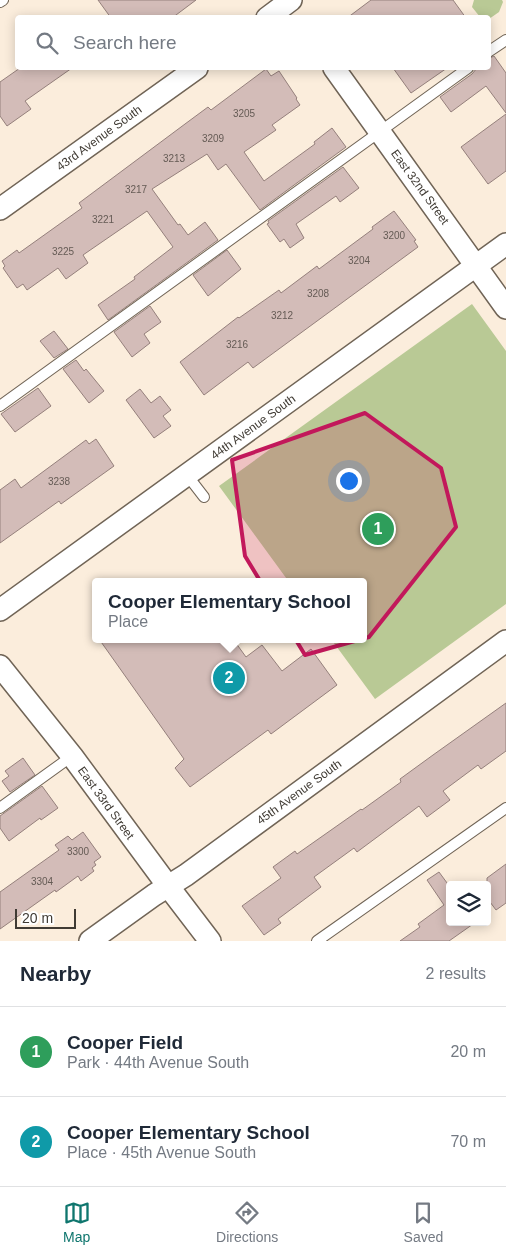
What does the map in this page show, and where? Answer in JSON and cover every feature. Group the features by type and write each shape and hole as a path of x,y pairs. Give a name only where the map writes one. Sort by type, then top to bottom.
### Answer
{"street":[{"path":"272,15 290,5"},
{"name":"43rd Avenue South","path":"0,209 194,70"},
{"name":"East 32nd Street","path":"335,70 506,308"},
{"name":"44th Avenue South","path":"0,610 506,244"},
{"name":"45th Avenue South","path":"90,941 194,869 506,641"},
{"name":"East 33rd Street","path":"0,666 72,756 210,941"}],"lane":[{"path":"491,50 506,40"},
{"path":"0,406 465,70"},
{"path":"187,475 204,497"},
{"path":"0,808 72,756"},
{"path":"317,941 506,808"}],"highlighted area":[{"path":"365,413 441,468 456,527 369,637 305,655 245,556 232,460"}],"green space":[{"path":"474,0 502,0 503,2 499,12 491,18 491,15 478,15 472,7"},
{"path":"472,304 506,351 506,604 375,699 334,643 367,643 367,578 286,578 219,486"}],"building":[{"path":"98,0 196,0 176,15 109,15"},
{"path":"371,0 453,0 464,15 351,15"},
{"path":"494,56 506,73 506,113 486,86 451,112 440,97 475,70 491,70 491,58"},
{"path":"17,70 69,70 25,101 31,109 7,126 0,116 0,82"},
{"path":"265,70 271,76 279,71 300,105 272,125 276,130 244,152 264,181 315,144 314,142 332,128 346,147 260,210 226,164 218,170 207,154 152,189 178,225 180,224 188,235 205,222 218,240 108,320 98,305 135,279 134,277 173,247 147,211 83,255 88,263 66,279 58,268 27,290 23,284 17,288 3,268 5,266 2,261 17,250 19,253 82,208 79,203 208,107 211,110"},
{"path":"394,70 444,70 411,93"},
{"path":"506,114 506,171 488,184 461,147"},
{"path":"343,167 359,188 340,202 336,196 296,224 304,238 290,248 284,239 280,242 267,224 269,223 268,221"},
{"path":"394,211 416,240 414,241 418,247 253,368 248,362 204,395 180,362 238,317 279,290 281,293 317,266 319,269"},
{"path":"227,250 241,269 208,296 193,275"},
{"path":"150,306 161,322 144,334 150,343 132,357 114,332"},
{"path":"54,331 68,349 54,358 40,341"},
{"path":"76,360 104,391 89,403 63,369"},
{"path":"38,388 51,406 15,432 1,414"},
{"path":"140,389 151,403 160,396 171,410 163,416 171,426 154,438 126,400"},
{"path":"96,439 114,466 61,504 59,501 0,543 0,490 15,479 21,488 86,440 89,444"},
{"path":"102,643 236,643 246,657 262,645 282,671 311,649 337,685 271,734 268,730 190,787 175,768 184,759"},
{"path":"506,703 506,751 481,769 478,765 443,791 450,800 427,817 419,806 357,852 354,848 314,877 321,887 278,919 281,923 264,935 242,906 281,878 273,867 295,851 297,854 362,810 401,782 400,779"},
{"path":"23,758 35,775 10,792 2,781 9,776 5,771"},
{"path":"42,786 58,808 41,820 40,818 9,841 0,828 0,816"},
{"path":"83,832 101,857 94,862 96,865 92,868 94,871 81,881 78,876 56,892 55,890 0,929 0,892 59,850 55,845 68,836 72,840"},
{"path":"506,864 506,903 496,910 491,903 491,881 487,881 487,878"},
{"path":"439,872 446,882 446,926 470,926 449,941 400,941 420,927 418,924 444,905 427,880"}],"place":[{"name":"Cooper Field","path":"378,529"},
{"name":"Cooper Elementary School","path":"229,678"}]}
